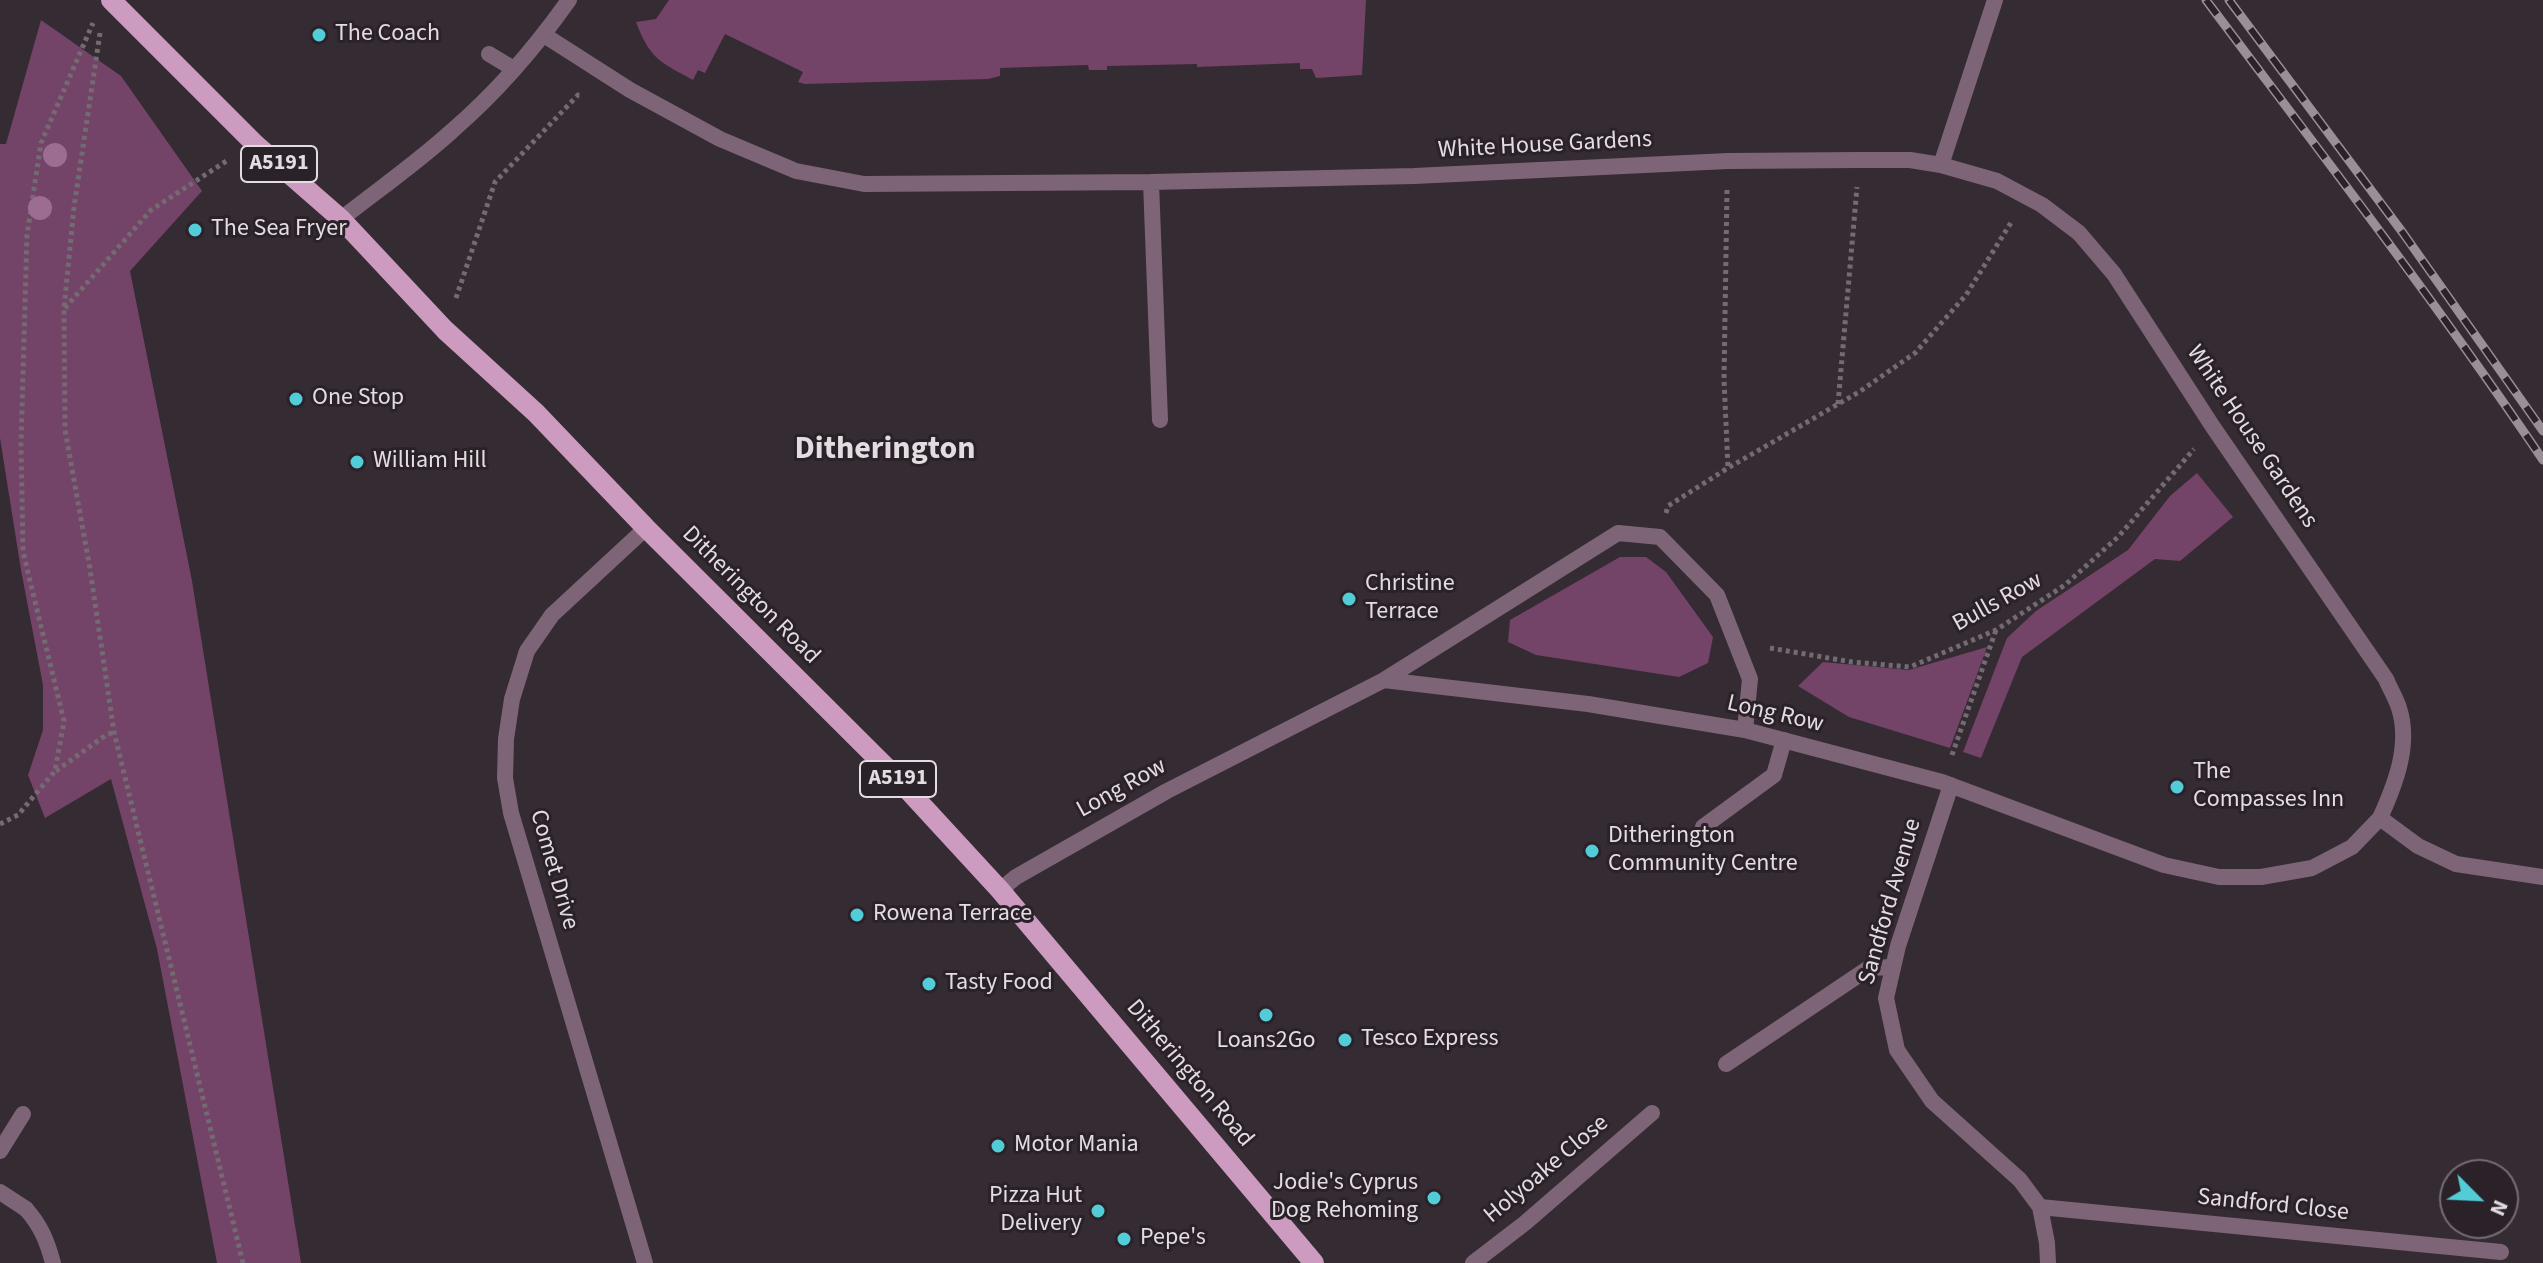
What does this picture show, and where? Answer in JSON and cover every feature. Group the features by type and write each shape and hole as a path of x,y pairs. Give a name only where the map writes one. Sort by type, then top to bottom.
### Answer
{"main road":[{"name":"Ditherington Road","path":"104,7 341,219 445,330 536,413 646,528 895,776 1000,890 1314,1263"}],"street":[{"path":"341,219 453,131 514,69 569,0"},
{"path":"1941,165 1995,0"},
{"name":"White House Gardens","path":"544,35 630,90 720,139 796,171 864,184 1414,176 1728,161 1859,160 1910,160 1941,165 1997,181 2042,205 2079,233 2114,274 2213,427 2386,679 2400,709 2403,740 2396,782 2380,818"},
{"path":"489,54 514,69"},
{"path":"1151,182 1160,420"},
{"name":"Comet Drive","path":"645,1263 511,813 505,778 506,739 512,699 527,651 552,615 646,528"},
{"path":"1384,680 1618,533 1660,537 1717,595 1750,679 1745,730"},
{"name":"Long Row","path":"1000,890 1016,877 1167,791 1384,680 1588,704 1745,730 1946,784 2164,865 2219,877 2261,877 2312,868 2352,847 2380,818"},
{"path":"1703,827 1774,775 1784,740"},
{"name":"Sandford Avenue","path":"1946,784 1886,998 1897,1050 1932,1101 2020,1180 2040,1207 2048,1263"},
{"path":"2380,818 2418,846 2456,864 2543,877"},
{"path":"1726,1064 1869,968 1893,967"},
{"name":"Holyoake Close","path":"1473,1263 1525,1223 1652,1113"},
{"path":"0,1151 23,1114"},
{"path":"0,1192 26,1209 39,1223 53,1263"},
{"name":"Sandford Close","path":"2040,1207 2501,1252"}],"path":[{"path":"55,771 64,721 23,552 21,444 27,235 41,143 104,7"},
{"path":"101,29 74,207 64,308 65,430 90,569 114,732 243,1263"},
{"path":"445,330 495,182 578,95 630,90"},
{"path":"64,308 151,210 255,144"},
{"path":"1838,405 1859,160"},
{"path":"1728,161 1724,379 1728,468"},
{"path":"1660,537 1668,506 1838,405 1915,353 1966,295 2004,237 2026,196"},
{"name":"Bulls Row","path":"1737,643 1852,662 1910,667 1996,630 2065,585 2119,536 2213,427"},
{"path":"1946,784 1996,630"},
{"path":"0,824 18,815 55,771 114,732"}],"shaded area":[{"path":"669,0 1366,0 1362,75 1316,78 1312,69 1300,69 1300,63 1107,66 1107,70 1089,70 1088,65 1000,68 1000,76 988,79 805,84 798,82 803,72 725,34 705,73 698,70 693,80 672,69 651,52 636,22 656,19"},
{"path":"41,20 121,76 202,191 130,271 192,581 301,1263 217,1263 157,949 111,779 45,818 28,775 43,730 43,685 0,438 0,144 6,144"},
{"path":"2197,473 2233,517 2180,561 2155,559 2022,657 1981,758 1963,752 2007,638 2036,611 2128,550 2170,496"},
{"path":"1620,557 1646,557 1666,572 1713,637 1708,663 1679,677 1536,655 1508,642 1510,620"},
{"path":"1987,647 1950,748 1849,717 1798,686 1823,662 1909,670"}],"railway":[{"path":"2206,0 2419,285 2543,460"},
{"path":"2229,0 2403,233 2543,431"}],"place":[{"name":"The Coach","path":"319,35"},
{"name":"The Sea Fryer","path":"195,230"},
{"name":"One Stop","path":"296,399"},
{"name":"William Hill","path":"357,462"},
{"name":"Christine Terrace","path":"1349,599"},
{"name":"The Compasses Inn","path":"2177,787"},
{"name":"Ditherington Community Centre","path":"1592,851"},
{"name":"Rowena Terrace","path":"857,915"},
{"name":"Tasty Food","path":"929,984"},
{"name":"Loans2Go","path":"1266,1015"},
{"name":"Tesco Express","path":"1345,1040"},
{"name":"Motor Mania","path":"998,1146"},
{"name":"Jodie's Cyprus Dog Rehoming","path":"1434,1198"},
{"name":"Pizza Hut Delivery","path":"1098,1211"},
{"name":"Pepe's","path":"1124,1239"}],"district":[{"name":"Ditherington","path":"885,451"}]}
